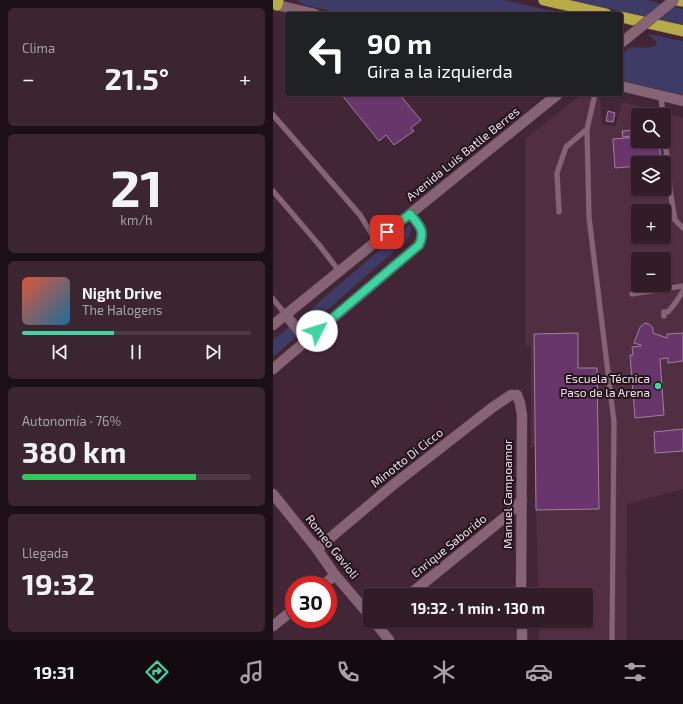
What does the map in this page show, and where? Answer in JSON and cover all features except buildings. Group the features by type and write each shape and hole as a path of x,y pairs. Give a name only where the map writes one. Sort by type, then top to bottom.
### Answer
{"highway":[{"path":"544,0 597,12"},
{"path":"675,0 683,1"},
{"path":"623,17 683,31"}],"street":[{"path":"623,41 675,0"},
{"path":"276,3 308,12"},
{"path":"623,86 683,101"},
{"name":"Avenida Luis Batlle Berres","path":"273,325 556,96"},
{"path":"273,368 419,245 422,239 422,232 420,226 410,214"},
{"path":"286,315 306,340"},
{"name":"Minotto Di Cicco","path":"317,549 393,485 487,412 511,395 517,395"},
{"name":"Manuel Campoamor","path":"517,395 521,403 522,415 521,588"},
{"name":"Romeo Gavioli","path":"275,500 317,549 335,574 363,607"},
{"name":"Enrique Saborido","path":"418,588 504,518 522,500"},
{"path":"273,626 285,616"},
{"name":"Romeo Gavioli","path":"380,628 389,640"},
{"path":"521,628 522,640"}],"lane":[{"path":"595,96 587,129 589,218 614,422 612,640"},
{"path":"661,96 662,108"},
{"path":"273,115 360,215 376,241"},
{"path":"559,212 557,173 566,147 587,129"},
{"path":"666,148 670,190 675,220 683,228"},
{"path":"273,191 320,246 339,271"},
{"path":"632,294 683,286"},
{"path":"664,316 663,312 668,312 683,291"},
{"path":"273,299 286,315"}],"shaded area":[{"path":"297,0 504,0 556,12 335,12 304,5"},
{"path":"570,0 647,0 683,9 683,25"},
{"path":"648,34 683,41 683,95 623,80 623,53 631,47 647,48 655,46 657,42"},
{"path":"579,96 600,96 602,124 615,127 622,102 645,108 631,108 631,148 671,148 671,115 683,118 683,489 627,504 626,640 539,640 539,628 593,628 593,588 538,588 535,447 531,447 531,346 526,346 526,138"},
{"path":"409,225 411,231 406,241 273,357 273,340"}],"place":[{"name":"Escuela Técnica Paso de la Arena","path":"658,386"}],"route":[{"path":"317,331 419,245 422,239 420,226 410,214 387,232"}]}
